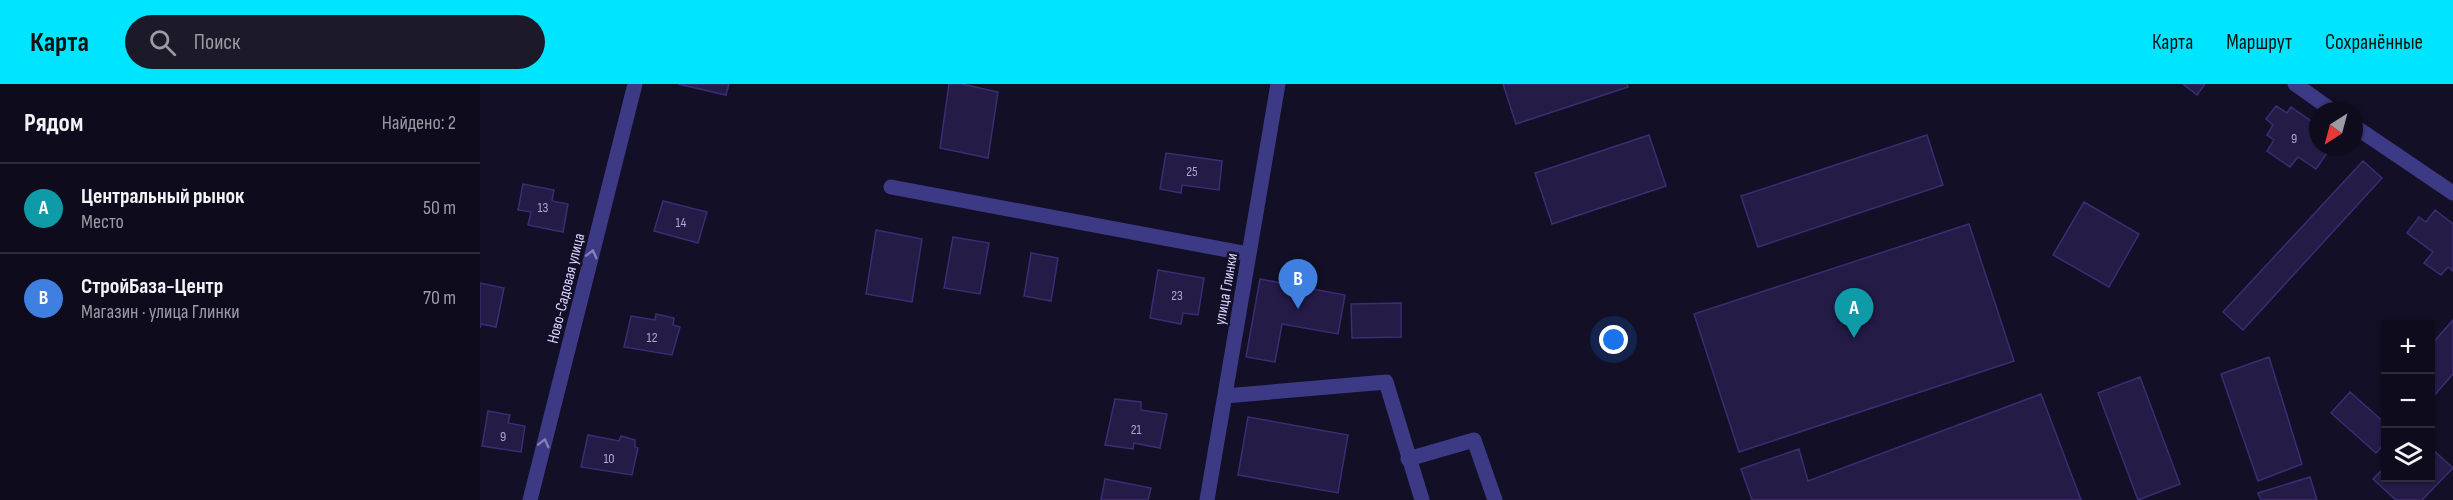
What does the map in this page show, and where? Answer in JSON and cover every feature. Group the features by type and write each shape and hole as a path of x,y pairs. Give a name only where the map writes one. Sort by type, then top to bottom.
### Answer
{"street":[{"name":"Ново-Садовая улица","path":"530,500 635,84"},
{"name":"улица Глинки","path":"1207,500 1278,84"},
{"path":"2295,84 2320,102"},
{"path":"2363,132 2453,193"},
{"path":"891,187 1249,254"},
{"path":"1225,396 1386,382 1422,500"},
{"path":"1408,459 1474,440 1495,500"}],"building":[{"path":"678,84 729,84 726,95"},
{"path":"949,84 962,84 998,92 988,158 940,148"},
{"path":"1503,84 1627,84 1628,87 1516,124"},
{"path":"2183,84 2205,84 2197,95"},
{"path":"2276,106 2287,113 2291,107 2309,120 2309,156 2325,156 2316,169 2298,157 2290,167 2267,151 2274,140 2267,135 2273,125 2266,119"},
{"path":"1649,135 1666,186 1552,224 1535,173"},
{"path":"1927,135 1943,185 1758,247 1741,196"},
{"path":"1166,153 1222,161 1219,190 1182,185 1181,193 1160,189"},
{"path":"2363,161 2382,178 2243,330 2223,312"},
{"path":"523,184 554,190 552,201 568,204 563,232 528,225 531,212 518,210"},
{"path":"663,201 707,212 698,243 654,231"},
{"path":"2084,202 2139,234 2109,287 2053,255"},
{"path":"2435,210 2453,224 2453,271 2448,267 2441,275 2424,263 2433,252 2407,233 2419,217 2426,222"},
{"path":"1969,224 2014,361 1739,452 1694,314"},
{"path":"876,230 922,239 912,302 866,294"},
{"path":"953,237 989,243 980,294 944,288"},
{"path":"1031,253 1058,258 1051,301 1024,296"},
{"path":"1158,270 1204,278 1198,315 1183,313 1181,324 1150,318"},
{"path":"1260,279 1345,295 1338,334 1282,324 1275,362 1246,357"},
{"path":"480,283 504,288 496,327 481,324 480,328"},
{"path":"1401,303 1401,337 1352,338 1351,304"},
{"path":"656,314 674,318 673,325 680,327 672,355 624,347 631,316 655,320"},
{"path":"2453,320 2453,374 2435,394 2435,374 2435,340"},
{"path":"2269,357 2302,464 2258,481 2221,374"},
{"path":"2140,377 2180,484 2138,500 2098,393"},
{"path":"2350,392 2381,420 2381,448 2376,453 2331,413"},
{"path":"2041,394 2081,500 1752,500 1741,469 1799,449 1808,481"},
{"path":"1115,399 1141,402 1141,410 1167,414 1160,448 1134,443 1133,449 1105,445"},
{"path":"488,411 510,415 508,423 525,426 521,452 482,446"},
{"path":"1248,417 1348,435 1338,493 1238,475"},
{"path":"588,435 619,441 621,436 635,440 635,447 638,448 632,475 581,467"},
{"path":"2435,452 2453,468 2422,500 2396,500 2373,479 2381,471 2381,482 2435,482"},
{"path":"2310,477 2317,500 2261,500 2258,493"},
{"path":"1105,479 1151,488 1148,500 1101,500"}],"place":[{"name":"СтройБаза-Центр","path":"1298,309"},
{"name":"Центральный рынок","path":"1854,338"}]}
